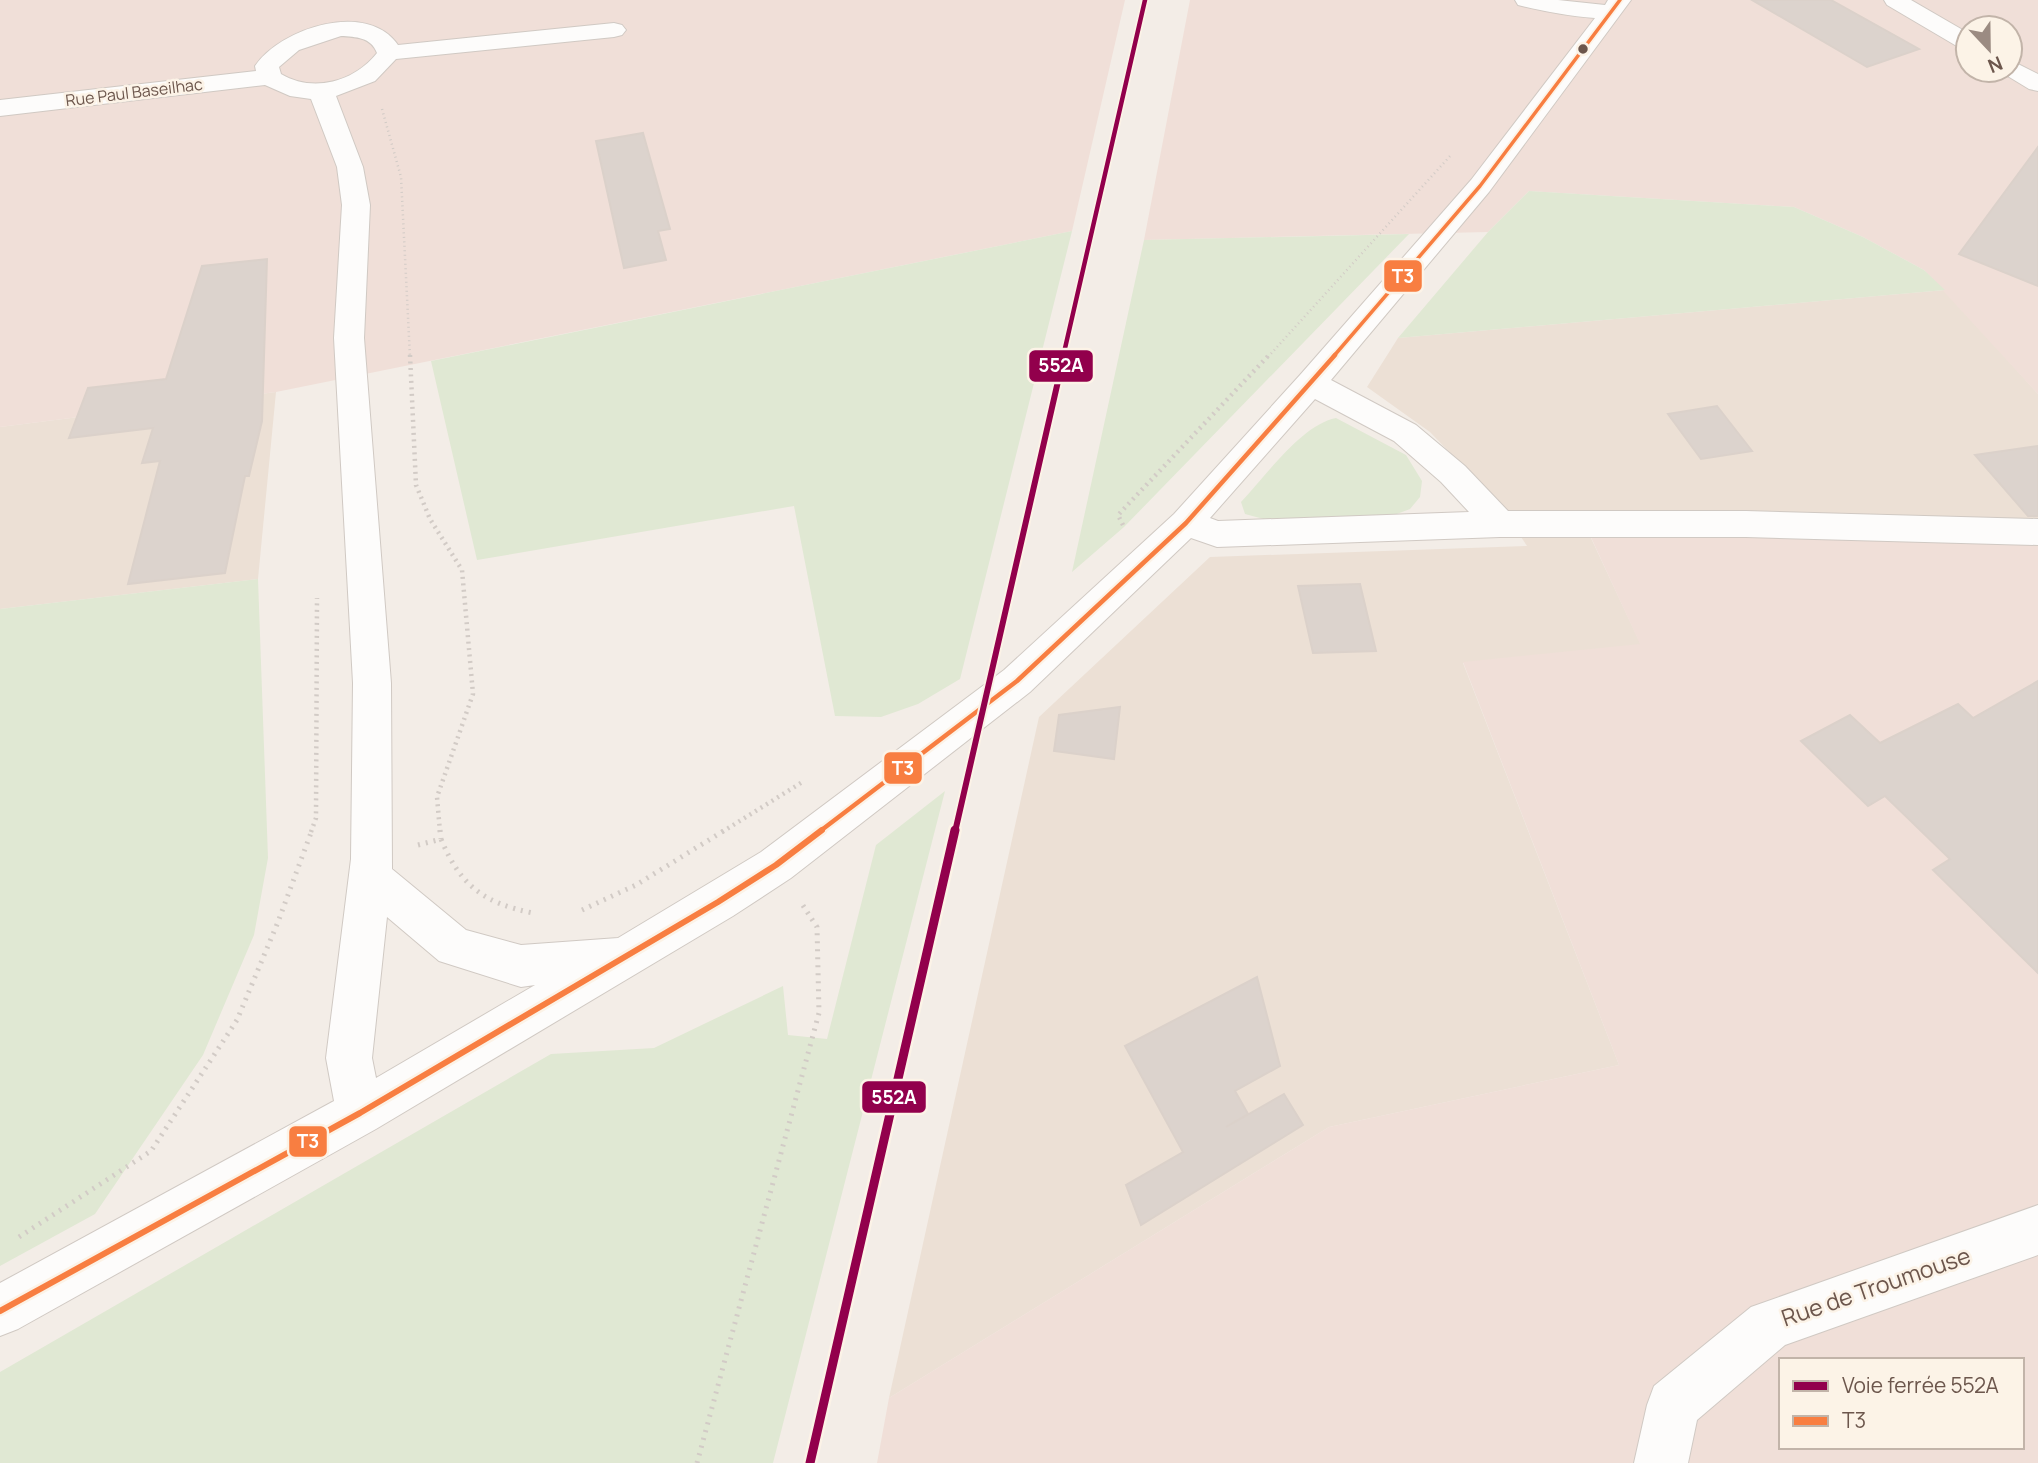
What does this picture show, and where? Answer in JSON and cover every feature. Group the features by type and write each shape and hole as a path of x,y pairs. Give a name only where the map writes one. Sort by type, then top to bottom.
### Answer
{"street":[{"path":"1526,0 1568,9 1616,6"},
{"path":"1895,0 1954,35"},
{"path":"341,29 354,6"},
{"path":"0,1311 360,1113 776,866 1017,681 1186,523 1311,383 1480,186 1616,6"},
{"path":"341,29 376,34 387,43 389,54 382,65 367,77 346,86 321,91 298,91 279,86 269,77 267,66 292,43 312,34 341,29"},
{"path":"389,54 614,30"},
{"name":"Rue Paul Baseilhac","path":"0,108 269,77"},
{"path":"321,91 350,167 356,205 349,338 372,683 371,868 349,1058 360,1113"},
{"path":"1311,383 1405,433 1453,474 1500,524"},
{"path":"1186,523 1217,534 1500,524 1759,524 2038,532"},
{"path":"371,868 454,947 521,966 628,956"},
{"name":"Rue de Troumouse","path":"1661,1463 1673,1405 1769,1325 2038,1230"}],"path":[{"path":"382,106 401,177 416,485 430,519 462,570 473,694 437,797 441,839 455,870 482,895 522,912 546,915"},
{"path":"1150,555 1129,536 1118,515 1321,301 1451,155"},
{"path":"12,1242 151,1151 237,1020 282,911 316,818 317,597"},
{"path":"570,913 596,905 636,885 809,778"},
{"path":"371,868 441,839"},
{"path":"696,1463 819,1013 817,927 776,866"}],"shaded area":[{"path":"0,0 1125,0 1072,231 276,392 0,427"},
{"path":"1190,0 2038,0 2038,394 1924,270 1863,237 1794,207 1529,191 1488,232 1144,240"},
{"path":"1945,290 2038,394 2038,523 1583,521 1641,645 1463,663 1619,1065 1329,1127 889,1398 1039,717 1210,557 1527,546 1500,505 1430,432 1367,387 1398,338"},
{"path":"276,392 258,579 0,609 0,427"},
{"path":"1583,520 2038,523 2038,1463 877,1463 889,1398 1329,1127 1619,1065 1463,662 1640,644"}],"green space":[{"path":"1529,191 1794,207 1863,237 1924,270 1945,290 1398,338 1488,232"},
{"path":"1072,231 960,679 918,704 881,717 835,716 794,506 477,560 431,361"},
{"path":"1409,234 1124,527 1072,572 1144,240"},
{"path":"1336,418 1406,455 1422,481 1420,497 1410,509 1394,515 1271,521 1245,514 1241,502 1285,453 1310,430"},
{"path":"258,579 268,858 254,935 203,1055 95,1214 0,1266 0,609"},
{"path":"945,791 773,1463 0,1463 0,1372 551,1054 654,1048 783,986 788,1035 827,1039 876,845"}],"building":[{"path":"1752,0 1831,0 1919,49 1867,67"},
{"path":"643,133 670,229 658,231 666,260 624,268 596,141"},
{"path":"2038,147 2038,286 1959,254"},
{"path":"267,259 262,421 249,476 245,476 225,573 128,584 160,461 142,463 153,428 69,438 88,388 166,379 202,266"},
{"path":"1717,406 1752,451 1701,459 1668,414"},
{"path":"2038,446 2038,516 2028,516 1975,455"},
{"path":"1360,584 1376,651 1313,653 1298,586"},
{"path":"2038,681 2038,973 1933,870 1950,859 1885,796 1868,806 1801,741 1850,715 1880,743 1958,704 1973,718"},
{"path":"1120,707 1114,759 1054,751 1059,715"},
{"path":"1257,977 1280,1066 1235,1091 1248,1114 1226,1127 1284,1094 1303,1125 1141,1225 1126,1185 1183,1152 1125,1046"}],"rail line":[{"name":"552A","path":"810,1463 1145,0"}],"transit line":[{"name":"T3","path":"0,1311 360,1113 718,902 776,865 1017,681 1186,523 1311,383 1480,186 1620,0"}]}
